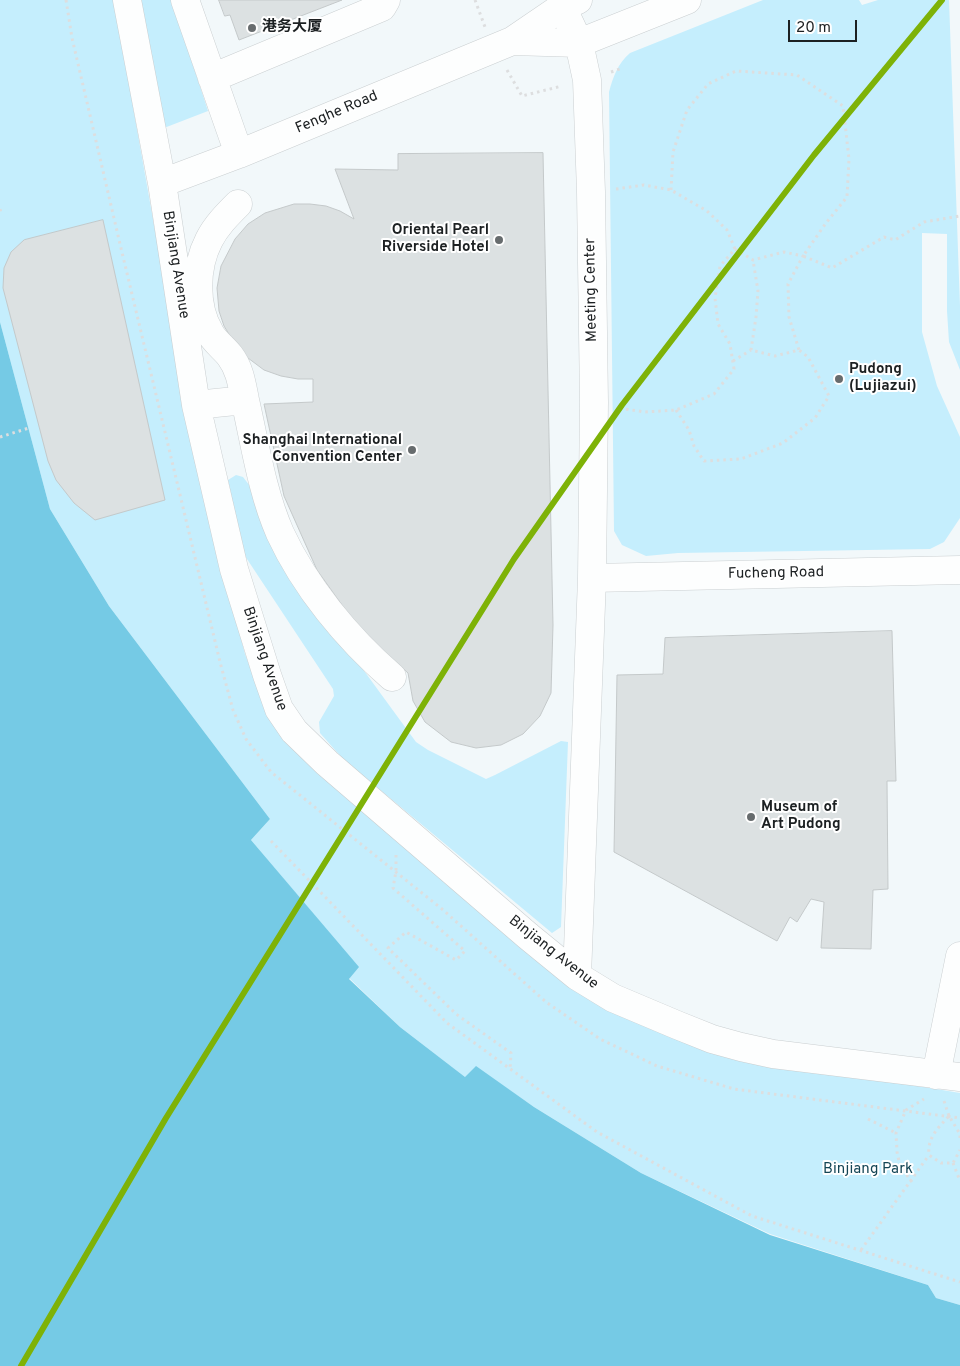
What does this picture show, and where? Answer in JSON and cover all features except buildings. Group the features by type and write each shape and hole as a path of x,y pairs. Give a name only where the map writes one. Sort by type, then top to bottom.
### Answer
{"street":[{"name":"Binjiang Avenue","path":"127,0 162,183 196,405 234,569 267,676 280,709 294,731 394,822 577,976 613,998 642,1012 712,1039 742,1047 941,1083"},
{"path":"185,0 238,154"},
{"path":"212,78 382,7 386,0"},
{"name":"Fenghe Road","path":"502,44 579,43 688,0"},
{"name":"Fenghe Road","path":"162,183 238,154 502,44 570,4"},
{"name":"Meeting Center","path":"570,4 587,80 594,402 592,578 577,976"},
{"path":"238,204 222,219 209,240 201,259 198,281 199,301 203,318 210,333 230,355 236,366 267,496 280,532 298,566 345,632 368,656 392,676"},
{"path":"196,405 245,400"},
{"name":"Fucheng Road","path":"592,578 960,570"},
{"path":"941,1083 960,956"}],"path":[{"path":"475,0 482,21 502,44 522,96 587,80 620,69"},
{"path":"670,190 673,152 687,110 708,84 736,71 797,75 843,106 849,160 847,197 803,256 788,284 789,317 799,350 808,357 829,396 815,418 783,443 742,459 704,461 694,446 689,430 676,410"},
{"path":"590,192 644,186 670,190 707,212 727,230 735,248 753,260 758,291 751,350 733,362"},
{"path":"0,209 1,213"},
{"path":"753,260 784,252 803,256 832,268 884,237 896,240 924,222 960,216"},
{"path":"594,402 599,405 645,412 676,410 714,394 734,369 730,344 718,324 715,298 720,266 735,248"},
{"path":"751,350 775,356 799,350"},
{"path":"0,437 28,428"},
{"path":"394,822 396,871 393,888 465,951 456,960 406,932 388,948 456,1014 511,1053 510,1069"},
{"path":"271,841 447,1023 597,1132 752,1216 960,1282"},
{"path":"912,1182 900,1166 896,1134 906,1110 941,1083"},
{"path":"860,1250 912,1182 929,1155 928,1146 934,1131 949,1116 960,1134 960,1138"},
{"path":"868,1119 896,1134"},
{"path":"960,1150 953,1163 960,1181"},
{"path":"929,1155 941,1163 953,1163"}],"green space":[{"name":"Binjiang Park","path":"0,0 116,0 198,472 245,654 269,716 583,996 894,1082 960,1093 960,1305 936,1298 928,1285 770,1234 641,1173 534,1107 476,1067 466,1078 400,1027 349,978 358,967 251,840 270,819 109,606 50,509 0,322"},
{"path":"140,0 172,0 208,111 164,128"},
{"path":"763,0 859,0 862,5 878,0 949,0 960,306 960,370 949,342 947,234 922,233 922,332 937,386 960,437 960,518 944,542 930,549 678,553 646,556 622,545 614,531 609,92 619,66 630,53"},
{"path":"236,475 243,477 253,490 323,621 362,668 416,742 486,779 561,741 568,742 561,927 552,933 343,759 320,733 319,722 334,696 333,689 243,553 228,480"}],"water":[{"path":"0,322 50,509 109,606 270,819 251,840 359,967 349,979 400,1027 465,1077 476,1066 534,1107 641,1173 770,1235 928,1285 936,1298 960,1305 960,1366 0,1366"}],"transit line":[{"path":"21,1366 166,1118 514,559 622,405 814,155 942,0"}],"place":[{"name":"港务大厦","path":"252,28"},
{"name":"Oriental Pearl Riverside Hotel","path":"499,240"},
{"name":"Pudong (Lujiazui)","path":"839,379"},
{"name":"Shanghai International Convention Center","path":"412,450"},
{"name":"Museum of Art Pudong","path":"751,817"}]}
